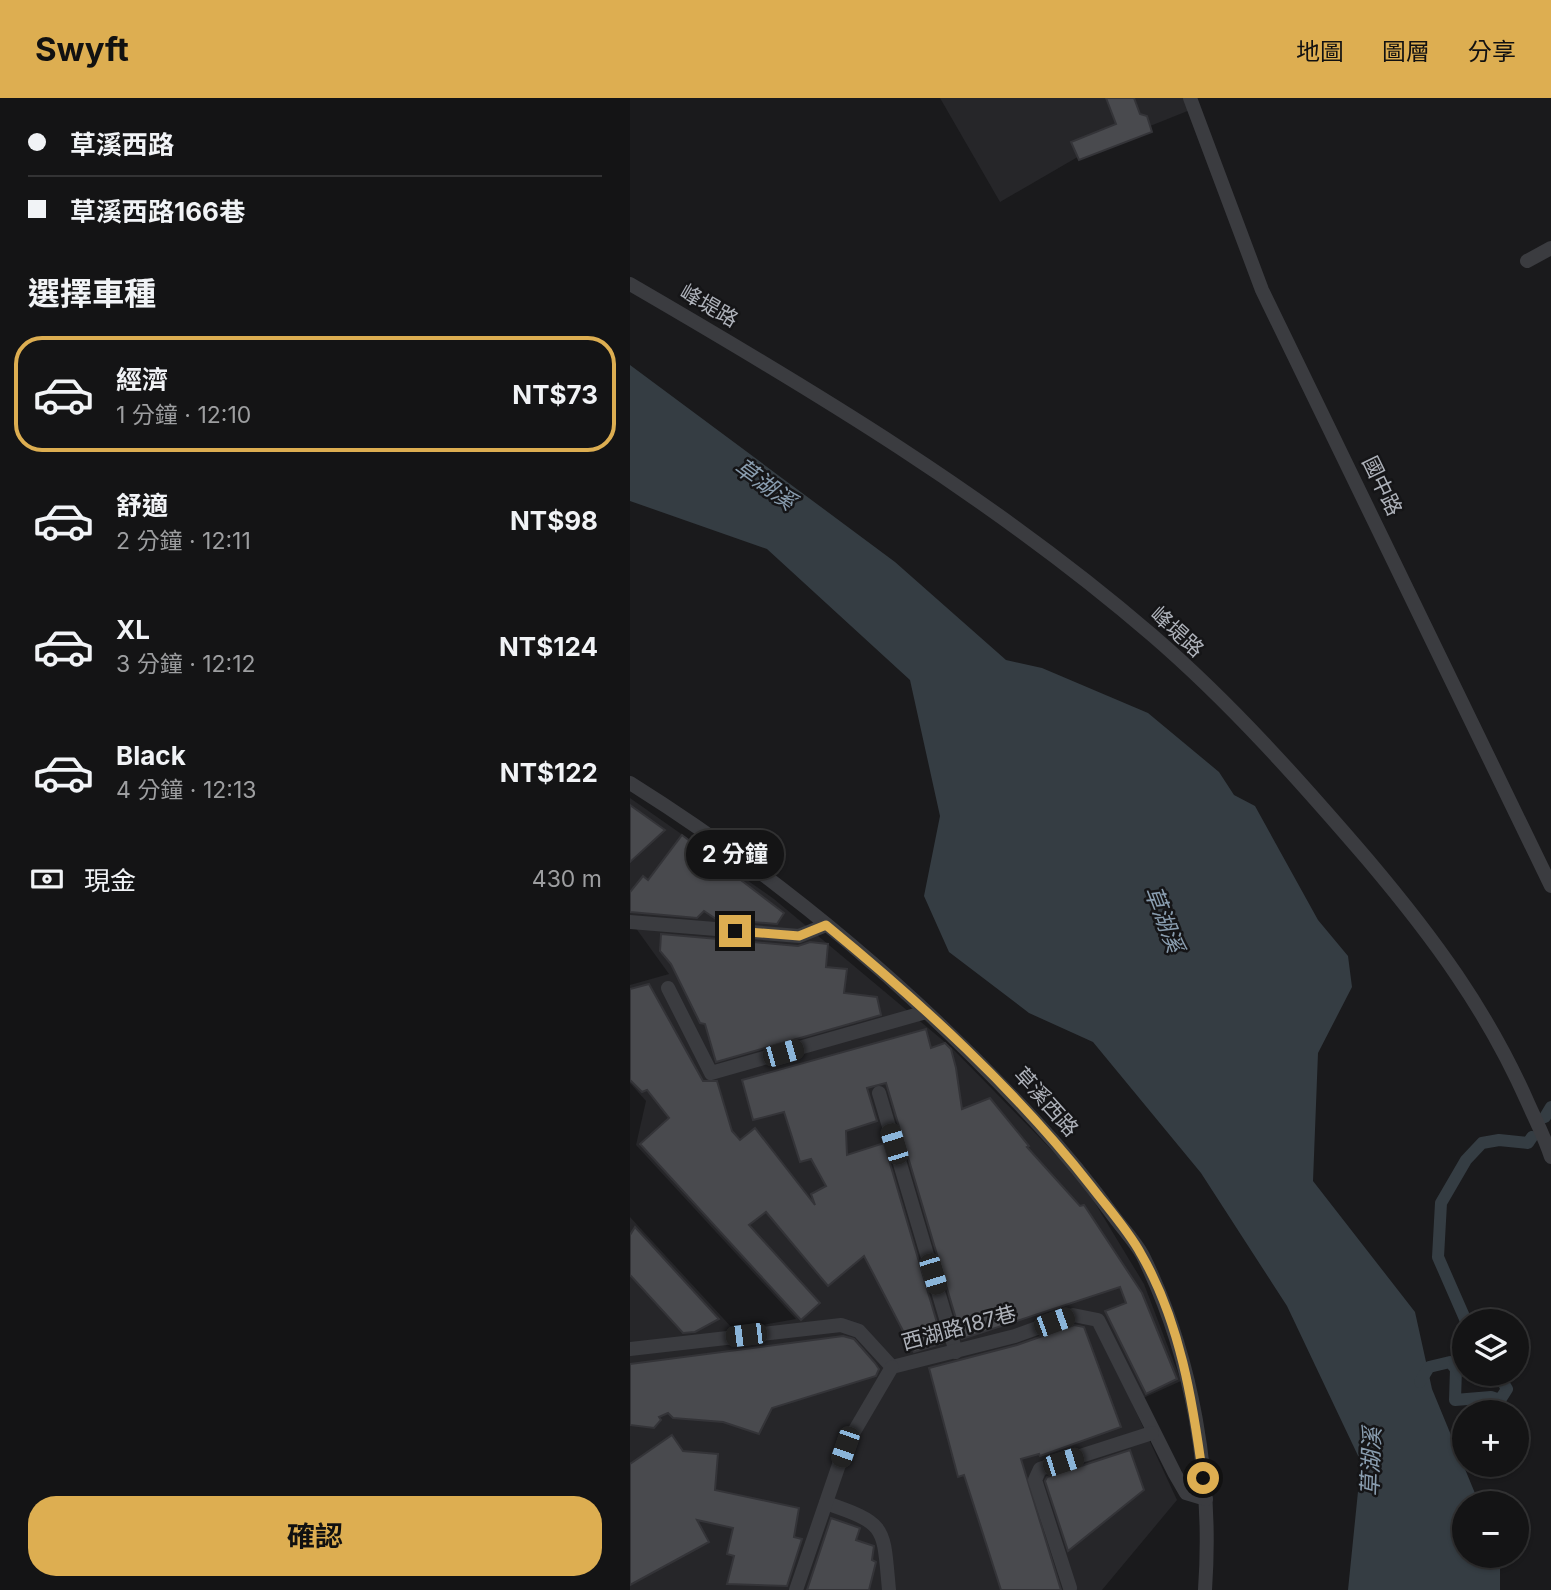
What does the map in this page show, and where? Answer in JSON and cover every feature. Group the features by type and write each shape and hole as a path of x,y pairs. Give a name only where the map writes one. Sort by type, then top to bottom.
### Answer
{"street":[{"name":"國中路","path":"1191,98 1262,290 1551,886"},
{"path":"1527,261 1551,248"},
{"name":"峰堤路","path":"630,284 856,420 988,509 1153,636 1306,788 1390,886 1463,980 1510,1062 1551,1157"},
{"name":"草溪西路","path":"630,783 690,820 892,979 988,1069 1049,1135 1141,1253 1170,1318 1195,1413 1206,1499 1205,1590"},
{"path":"630,922 799,936 826,925"},
{"path":"668,988 711,1073 926,1012"},
{"path":"879,1093 957,1352"},
{"name":"西湖路187巷","path":"630,1349 841,1325 859,1331 891,1367 957,1352 1073,1315 1098,1320 1152,1433 1186,1493 1206,1499"},
{"path":"796,1590 845,1447 891,1367"},
{"path":"1070,1588 1035,1480 1040,1469 1152,1433"},
{"path":"826,1503 876,1524 884,1537 888,1590"}],"shaded area":[{"path":"940,98 1186,98 1190,110 1088,151 1000,202"},
{"path":"630,798 774,899 952,1048 1081,1180 1144,1284 1181,1381 1132,1403 1177,1500 1102,1590 630,1590 630,1217 734,1330 796,1319 636,1145 646,1101 630,1083 630,985 669,974 635,927 630,926"}],"water":[{"name":"草湖溪","path":"630,365 895,562 1006,660 1042,668 1148,713 1219,772 1234,795 1255,806 1318,920 1348,956 1352,987 1318,1053 1313,1181 1415,1312 1432,1389 1452,1438 1452,1477 1468,1477 1474,1491 1452,1491 1452,1568 1500,1568 1500,1590 1348,1590 1361,1462 1287,1306 1201,1173 1093,1042 1029,1013 949,952 924,896 940,816 910,680 767,549 630,501"}],"building":[{"path":"1106,98 1134,98 1140,114 1147,116 1152,132 1079,160 1071,142 1116,124"},
{"path":"630,805 665,830 630,862"},
{"path":"682,835 784,913 777,924 740,921 730,915 726,920 716,919 704,911 697,918 630,912 630,892 643,876 648,880"},
{"path":"661,934 798,946 810,942 828,944 826,967 847,969 844,993 877,997 881,1015 716,1062 705,1024 700,1023 671,964 660,951"},
{"path":"649,984 703,1081 717,1081 732,1131 740,1140 755,1128 815,1205 811,1194 826,1186 811,1159 800,1162 784,1112 753,1120 742,1080 926,1029 931,1048 945,1043 951,1049 956,1068 962,1109 990,1098 1029,1146 1027,1147 1080,1206 1084,1205 1142,1293 1177,1379 1146,1394 1105,1311 1126,1303 1120,1287 962,1339 886,1083 867,1088 877,1121 846,1131 847,1155 884,1143 943,1343 914,1352 864,1256 828,1286 766,1212 749,1225 820,1303 801,1320 640,1144 669,1118 647,1090 642,1092 630,1080 630,989"},
{"path":"635,1227 719,1319 695,1332 683,1333 630,1275 630,1235"},
{"path":"1074,1325 1084,1327 1121,1427 1040,1456 1039,1454 1021,1459 1061,1590 1001,1590 964,1475 958,1477 929,1368 1017,1345"},
{"path":"843,1336 854,1339 875,1363 879,1369 876,1376 772,1408 759,1434 723,1422 673,1418 668,1413 659,1417 661,1420 654,1428 630,1425 630,1364"},
{"path":"672,1435 683,1451 718,1454 715,1490 799,1508 794,1537 802,1539 787,1586 727,1584 734,1556 727,1554 733,1528 697,1520 709,1542 630,1585 630,1464"},
{"path":"1130,1450 1144,1490 1068,1551 1045,1481 1047,1477"},
{"path":"831,1518 860,1528 856,1540 874,1546 872,1560 876,1562 869,1590 807,1590"}],"waterway":[{"path":"1545,1117 1551,1107"},
{"path":"1461,1309 1438,1257 1441,1203 1466,1160 1482,1143 1499,1140 1528,1143 1532,1137"},
{"path":"1420,1382 1429,1367 1450,1362 1452,1364"},
{"path":"1455,1386 1455,1400 1491,1397 1500,1400 1507,1389 1505,1386"}],"route":[{"path":"735,931 799,936 826,925 892,979 988,1069 1049,1135 1141,1253 1170,1318 1184,1367 1195,1413 1203,1478"}]}
